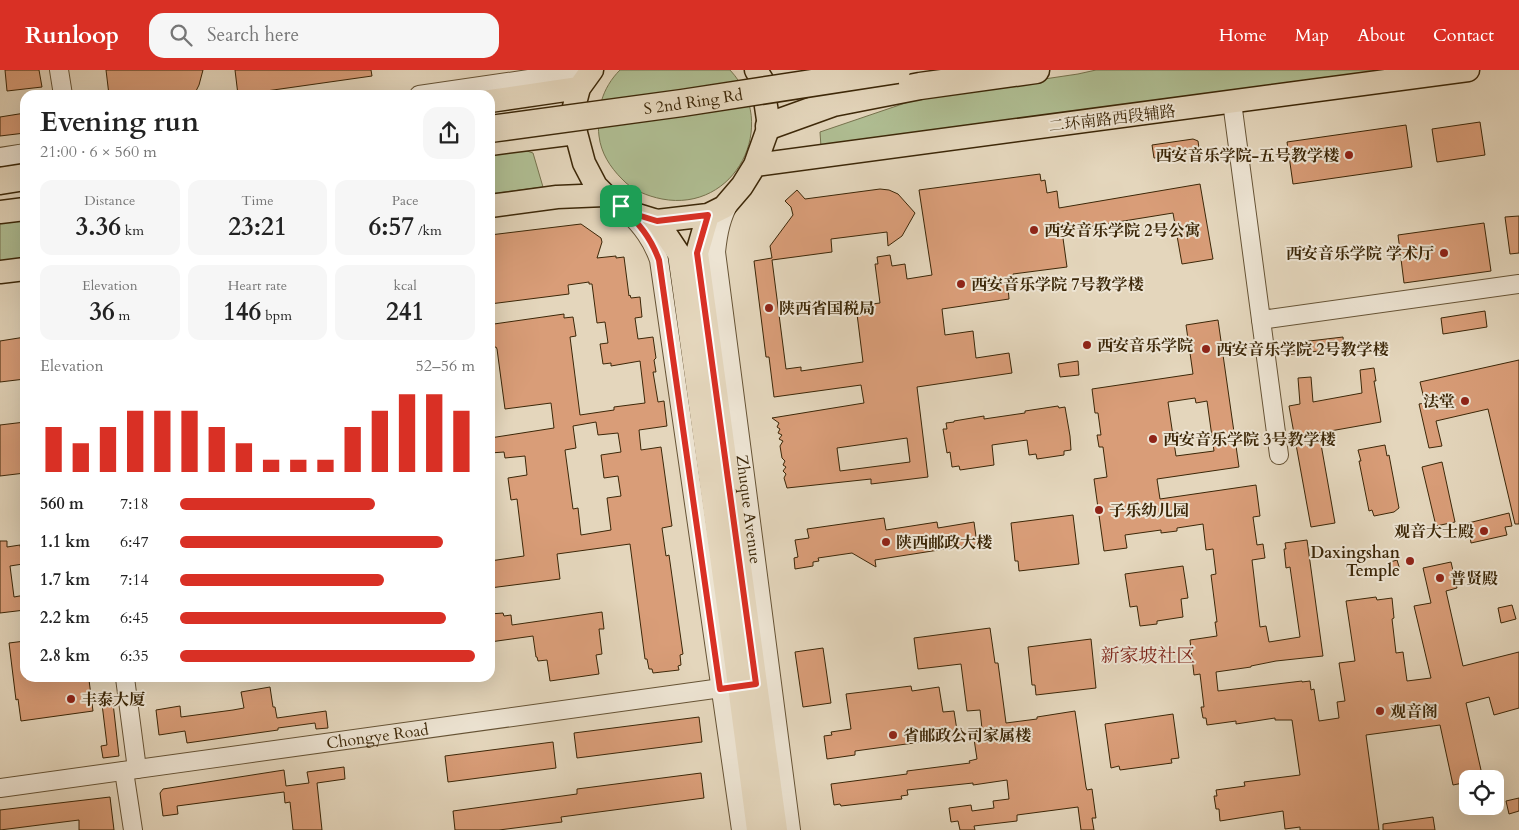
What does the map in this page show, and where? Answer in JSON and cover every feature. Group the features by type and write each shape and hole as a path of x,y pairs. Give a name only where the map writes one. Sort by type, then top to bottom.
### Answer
{"highway":[{"name":"S 2nd Ring Rd","path":"495,110 778,70"},
{"name":"S 2nd Ring Rd","path":"495,128 682,103 897,70"},
{"path":"769,126 833,103 920,86 1036,70"},
{"path":"0,181 20,178"},
{"path":"0,198 20,195"}],"main road":[{"path":"587,76 574,107 576,133 584,163 596,186 613,200 631,213 657,221 708,215 724,207 756,165 769,126 762,80 756,70"},
{"name":"二环南路西段辅路","path":"756,165 1468,70"},
{"path":"495,100 587,76"},
{"path":"495,143 576,133"},
{"path":"0,172 20,169"},
{"path":"495,205 557,197 613,200"},
{"path":"0,212 20,210"},
{"name":"Zhuque Avenue","path":"708,215 697,253 738,686 776,830"},
{"name":"Zhuque Avenue","path":"657,221 679,254 758,830"},
{"path":"0,272 20,270"}],"street":[{"path":"59,70 62,90"},
{"path":"463,90 587,76"},
{"path":"1232,102 1279,455"},
{"path":"0,157 20,154"},
{"name":"Zhuque Avenue","path":"736,193 720,225 716,252 790,830"},
{"name":"Zhuque Avenue","path":"613,200 646,231 659,260 738,686 741,830"},
{"path":"1261,320 1519,284"},
{"path":"124,682 131,770 132,830"},
{"name":"Chongye Road","path":"0,788 738,686"}],"green space":[{"path":"620,70 730,70 745,92 751,115 750,139 742,160 729,179 711,192 688,200 662,199 651,196 640,192 622,179 610,165 604,154 598,127 598,118 605,92"},
{"path":"1096,70 1383,70 821,147 820,132 923,97"},
{"path":"512,146 533,153 543,187 495,193 495,148"},
{"path":"0,217 20,218 20,263 0,266"}],"building":[{"path":"5,70 39,70 42,87 7,91"},
{"path":"106,70 203,70 196,90 108,90"},
{"path":"235,70 371,70 372,76 273,90 237,90"},
{"path":"20,114 20,134 0,136 0,117"},
{"path":"1480,122 1485,155 1437,162 1432,129"},
{"name":"西安音乐学院-五号教学楼","path":"1406,125 1412,167 1293,184 1287,142"},
{"path":"1193,139 1198,141 1199,148 1194,154 1154,158 1152,145"},
{"path":"1040,174 1041,181 1045,180 1047,193 1057,191 1059,208 1200,184 1213,259 1182,264 1173,213 1062,231 1067,267 1013,274 1008,287 1009,299 942,309 945,335 973,331 976,358 1009,353 1012,373 917,387 928,477 871,484 871,479 787,488 784,478 786,474 783,471 786,467 783,465 785,461 782,458 780,446 783,441 779,439 782,435 778,433 780,429 777,427 779,423 772,418 864,403 861,385 774,397 769,357 766,357 754,261 772,258 770,246 793,215 791,207 785,201 797,190 805,199 880,189 898,194 915,213 902,236 888,246 887,232 831,239 832,252 772,260 786,369 801,367 801,371 863,362 856,306 880,303 875,264 878,264 877,257 890,255 892,266 905,264 907,279 932,275 919,190","holes":["907,438 910,462 840,471 837,448"]},
{"path":"1519,216 1519,253 1510,254 1505,217"},
{"name":"西安音乐学院 学术厅","path":"1484,223 1491,271 1404,283 1398,235"},
{"path":"581,224 601,238 602,242 597,258 624,257 629,296 631,298 640,297 642,317 635,318 638,339 653,337 656,372 653,372 658,402 664,401 667,426 639,430 641,450 661,447 672,526 662,528 666,556 669,555 683,654 680,655 681,665 678,666 679,670 653,673 652,669 649,669 647,659 645,659 630,544 557,554 560,579 495,587 495,560 524,556 517,499 511,500 508,478 527,475 525,456 505,458 504,452 495,453 495,437 554,428 551,403 505,409 497,349 495,347 495,324 564,314 564,318 573,317 576,336 570,337 580,415 614,410 614,407 645,403 640,361 611,366 611,363 603,364 600,344 608,343 605,322 597,323 592,284 589,284 589,282 568,285 569,294 495,303 495,234","holes":["596,422 598,435 618,433 621,452 601,455 604,478 618,476 621,496 607,498 611,530 581,535 578,508 573,509 565,450 576,448 573,426"]},
{"path":"1485,311 1487,327 1443,334 1441,318"},
{"path":"1218,320 1239,467 1157,479 1160,499 1256,485 1260,516 1253,517 1257,545 1263,544 1265,558 1252,560 1260,627 1266,626 1269,642 1300,637 1290,567 1286,568 1284,549 1286,549 1285,543 1307,540 1323,656 1276,661 1216,672 1218,691 1310,681 1311,690 1314,689 1319,721 1339,718 1337,702 1345,701 1339,663 1355,661 1346,601 1376,597 1377,600 1392,598 1394,618 1392,619 1396,653 1403,652 1407,681 1431,678 1414,606 1431,603 1423,568 1451,562 1457,588 1446,591 1463,666 1519,652 1519,708 1494,715 1489,697 1466,703 1481,770 1459,770 1459,784 1453,785 1440,725 1366,735 1379,830 1300,830 1300,827 1285,829 1283,811 1220,821 1219,809 1216,809 1214,796 1217,796 1216,790 1245,786 1244,782 1300,775 1292,720 1275,720 1275,718 1236,724 1236,721 1207,725 1206,718 1203,718 1201,707 1204,707 1200,674 1194,675 1190,640 1217,636 1215,622 1217,622 1211,575 1216,574 1213,549 1206,550 1203,524 1177,528 1177,531 1161,533 1161,530 1125,535 1127,548 1104,551 1094,479 1107,477 1103,447 1099,447 1097,435 1101,435 1098,413 1095,413 1092,389 1193,374 1186,325","holes":["1195,398 1196,403 1207,401 1214,451 1176,456 1168,402"]},
{"path":"1343,337 1344,348 1285,355 1284,344"},
{"path":"20,338 20,380 0,382 0,341"},
{"path":"1519,360 1519,524 1515,524 1488,409 1436,421 1442,446 1429,448 1419,404 1425,403 1420,382"},
{"path":"1078,361 1079,375 1060,377 1058,364"},
{"path":"1374,368 1376,381 1374,381 1381,422 1319,433 1335,523 1311,527 1289,406 1300,404 1298,378 1311,377 1313,402 1362,393 1360,370"},
{"path":"1058,406 1059,408 1065,407 1070,436 1071,450 1064,451 1064,455 1037,459 1036,454 1029,455 1027,440 992,445 994,465 960,470 959,466 952,467 950,452 947,453 943,429 947,429 946,423 984,416 984,419 1025,413 1025,411"},
{"path":"20,423 20,474 0,476 0,425"},
{"path":"1385,445 1387,456 1389,455 1399,508 1394,512 1374,516 1372,510 1369,511 1358,450"},
{"path":"1442,462 1455,522 1436,526 1422,467"},
{"name":"观音大士殿","path":"1509,513 1512,526 1505,527 1507,535 1471,543 1470,536 1463,538 1460,525"},
{"path":"1073,515 1079,564 1019,571 1018,561 1015,561 1011,523"},
{"name":"陕西邮政大楼","path":"884,518 886,530 937,522 938,528 974,522 977,544 875,560 876,567 852,553 818,558 819,561 813,562 813,566 795,569 794,558 798,557 795,540 809,538 807,529"},
{"path":"0,541 7,541 7,547 20,545 20,564 10,566 14,597 20,596 20,611 0,613"},
{"path":"1397,560 1400,570 1389,573 1387,563"},
{"path":"1183,566 1188,598 1181,599 1183,617 1157,621 1157,624 1140,626 1137,606 1130,607 1125,574"},
{"path":"1512,605 1516,619 1501,623 1498,608"},
{"path":"602,612 604,629 599,629 602,654 596,655 599,674 550,681 547,660 538,661 536,657 533,636 495,641 495,614 503,613 504,616 511,615 512,625"},
{"path":"990,628 995,663 998,663 1006,723 1075,711 1086,787 1087,790 1092,789 1096,818 1092,818 1094,830 1081,830 1078,807 1017,815 1017,821 974,826 975,830 960,830 958,821 951,822 949,808 971,805 972,811 994,808 993,801 1009,799 1007,780 973,785 973,783 907,790 908,795 901,796 902,799 841,806 840,804 834,805 831,784 907,774 907,771 970,763 969,761 977,759 974,739 983,738 980,710 967,711 961,664 918,669 914,638"},
{"path":"1091,639 1096,688 1036,695 1035,685 1032,685 1028,647"},
{"name":"丰泰大厦","path":"20,642 20,682 89,682 93,711 21,721 18,699 16,700 9,643"},
{"path":"823,648 831,703 803,707 795,652"},
{"path":"911,686 912,691 939,687 943,712 954,711 958,737 855,751 855,755 827,759 824,736 832,735 831,732 851,729 846,694"},
{"path":"270,687 277,718 326,711 328,728 316,729 315,723 187,743 185,731 159,735 156,710 180,706 181,717 244,708 241,692"},
{"path":"113,703 119,756 103,758 101,746 107,745 102,704"},
{"path":"1173,714 1179,758 1171,759 1172,763 1120,770 1119,766 1111,768 1105,724"},
{"path":"699,717 702,742 577,758 574,733"},
{"path":"553,742 556,768 448,782 445,756"},
{"path":"344,767 345,779 317,783 322,830 293,830 290,802 285,803 284,792 177,806 178,814 163,816 160,793 163,789 284,770 286,786 309,783 307,772"},
{"path":"701,773 704,798 561,817 562,822 499,830 455,830 453,811 577,794 577,789"},
{"path":"110,797 114,830 79,830 79,820 0,830 0,810"},
{"path":"1519,798 1519,811 1509,814 1506,801"},
{"path":"1433,817 1435,830 1383,830 1383,824"}],"place":[{"name":"西安音乐学院-五号教学楼","path":"1349,155"},
{"name":"西安音乐学院 2号公寓","path":"1034,230"},
{"name":"西安音乐学院 学术厅","path":"1444,253"},
{"name":"西安音乐学院 7号教学楼","path":"961,284"},
{"name":"陕西省国税局","path":"769,308"},
{"name":"西安音乐学院","path":"1087,345"},
{"name":"西安音乐学院 2号教学楼","path":"1206,349"},
{"name":"法堂","path":"1465,401"},
{"name":"西安音乐学院 3号教学楼","path":"1153,439"},
{"name":"子乐幼儿园","path":"1099,510"},
{"name":"观音大士殿","path":"1484,531"},
{"name":"陕西邮政大楼","path":"886,542"},
{"name":"Daxingshan Temple","path":"1410,561"},
{"name":"普贤殿","path":"1440,578"},
{"name":"丰泰大厦","path":"71,699"},
{"name":"观音阁","path":"1380,711"},
{"name":"省邮政公司家属楼","path":"893,735"}],"district":[{"name":"新家坡社区","path":"1148,655"}],"route":[{"path":"621,206 631,213 657,221 708,215 697,253 756,684 720,689 659,260 646,231 621,206"}]}
